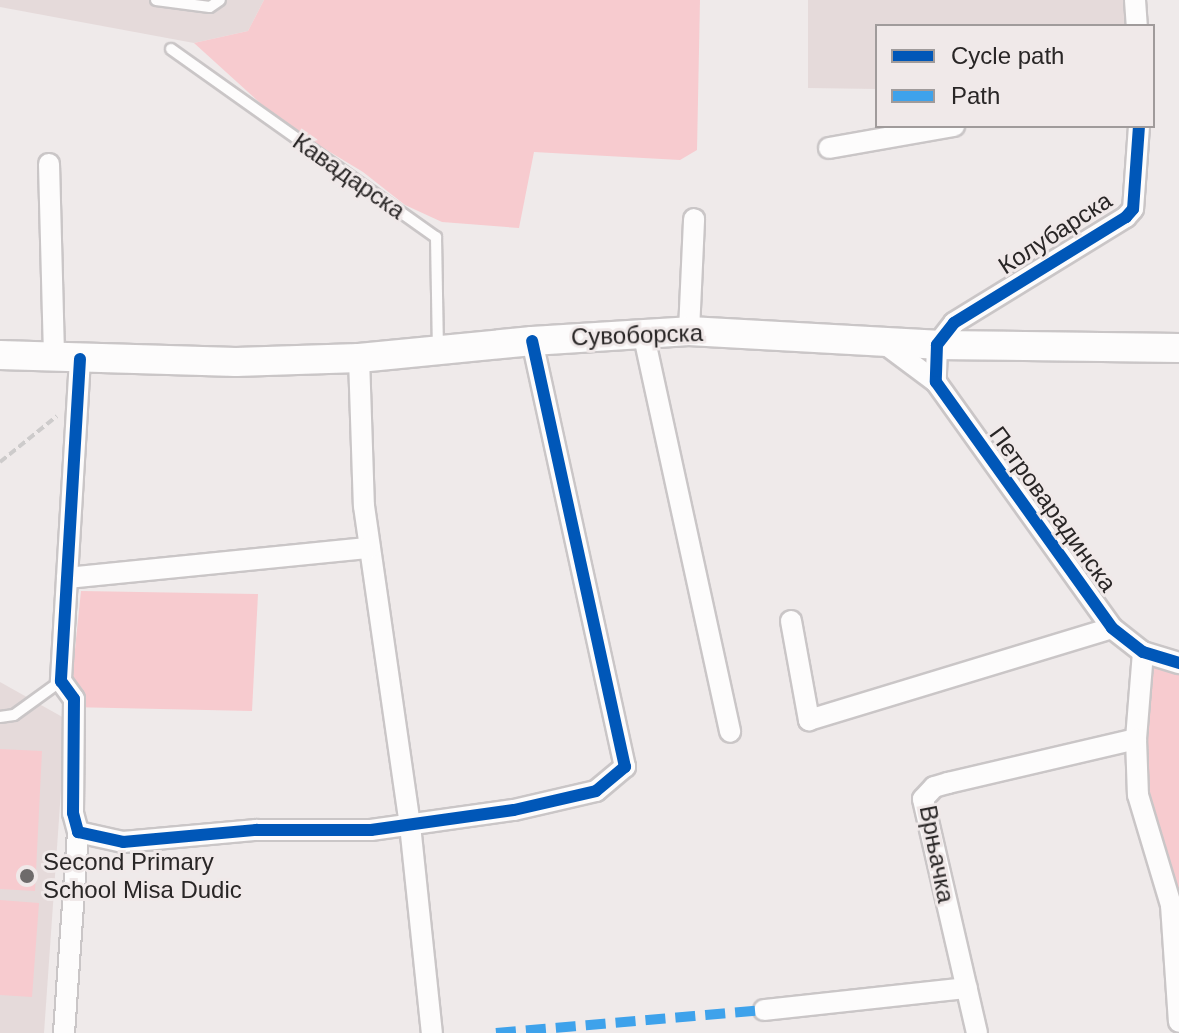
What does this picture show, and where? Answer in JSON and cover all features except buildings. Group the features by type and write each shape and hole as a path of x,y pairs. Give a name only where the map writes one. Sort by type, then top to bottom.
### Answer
{"main road":[{"name":"Сувоборска","path":"0,355 236,362 359,358 532,341 689,331 937,345 1179,348"}],"street":[{"path":"1135,0 1137,24"},
{"path":"829,148 943,128"},
{"name":"Колубарска","path":"937,345 954,323 1126,217 1133,209 1136,195 1139,128"},
{"path":"49,164 67,358 78,400 61,681 74,699 73,813 78,832 64,1033"},
{"path":"689,331 694,219"},
{"path":"643,332 730,732"},
{"path":"78,832 123,842 256,830 371,830 514,810 596,791 625,767 532,341"},
{"name":"Петроварадинска","path":"881,341 936,382 1112,628 1143,652 1179,663"},
{"path":"936,382 937,345"},
{"path":"359,358 364,506 410,825 432,1033"},
{"path":"67,578 370,548"},
{"path":"791,621 809,720 1112,628"},
{"path":"1143,652 1136,739 1138,795 1174,923 1179,1022"},
{"name":"Врњачка","path":"977,1033 923,808 927,793 948,783 1136,739"},
{"path":"764,1010 967,988"}],"lane":[{"path":"156,0 210,7 220,0"},
{"name":"Кавадарска","path":"171,49 436,237 438,350"},
{"path":"0,717 14,715 61,681"}],"path":[{"path":"0,462 78,400"}],"shaded area":[{"path":"0,0 264,0 248,31 194,43 0,7"},
{"path":"264,0 700,0 697,150 680,160 534,152 519,228 442,222 405,205 363,172 282,123 194,43 248,31"},
{"path":"808,0 1135,0 1137,24 875,24 875,89 808,88"},
{"path":"81,591 258,594 252,711 69,707"},
{"path":"1143,652 1179,663 1179,1022 1174,923 1142,813"},
{"name":"Second Primary School Misa Dudic","path":"0,682 66,719 44,1033 0,1033"},
{"path":"0,749 42,751 35,891 0,889"},
{"path":"0,900 39,903 32,997 0,995"}],"marked path":[{"path":"496,1033 764,1010"}],"cycle path":[{"path":"1139,128 1133,209 1126,217 954,323 937,345 936,382 1112,628 1143,652 1179,663"},
{"path":"80,359 61,681 74,699 73,813 78,832 123,842 256,830 371,830 514,810 596,791 625,767 532,341"}],"place":[{"name":"Second Primary School Misa Dudic","path":"27,876"}]}
